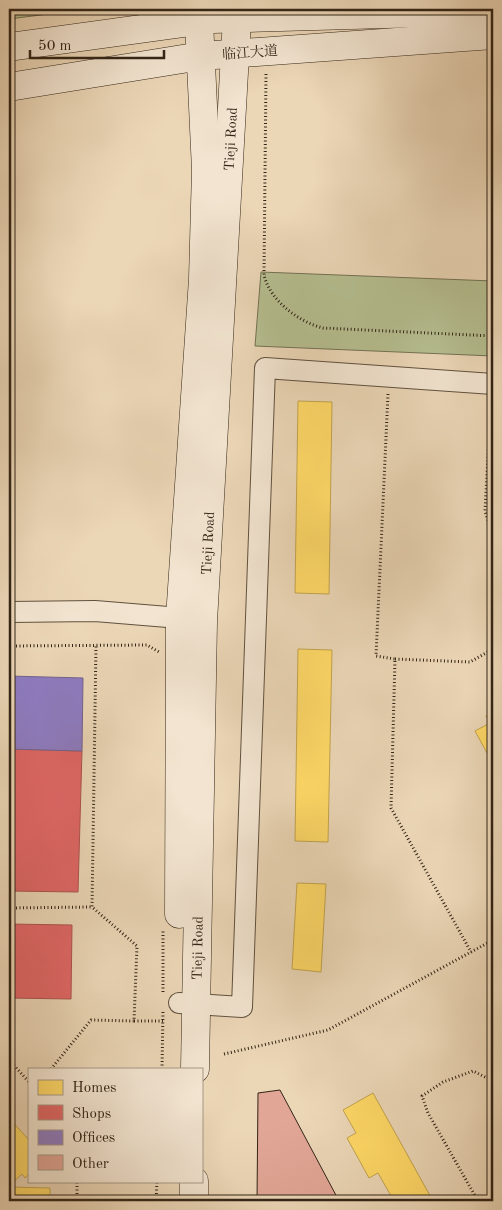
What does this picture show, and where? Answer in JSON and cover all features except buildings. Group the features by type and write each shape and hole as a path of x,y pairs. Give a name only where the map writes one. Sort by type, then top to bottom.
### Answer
{"main road":[{"path":"9,47 199,21 493,11"},
{"name":"Tieji Road","path":"176,1068 237,19"},
{"name":"Tieji Road","path":"195,1068 179,1009 180,618 203,279 206,170 199,21"},
{"name":"临江大道","path":"9,87 201,56 493,35"},
{"path":"175,1201 176,1182"},
{"path":"194,1182 194,1201"}],"street":[{"path":"179,1009 242,1007 264,368 493,384"},
{"path":"9,612 95,611 180,618"}],"path":[{"path":"266,51 264,275 268,287 274,296 296,316 312,325 323,328 493,336"},
{"path":"388,378 376,656 395,659 470,662 493,649"},
{"path":"493,384 485,511 493,537"},
{"path":"9,646 96,644 92,907"},
{"path":"395,659 391,808 471,952"},
{"path":"9,908 92,907 137,946 134,1021"},
{"path":"224,1054 328,1030 493,940"},
{"path":"52,1068 92,1020 134,1021 179,1009"},
{"path":"9,1060 28,1081"},
{"path":"478,1201 428,1113 422,1096 443,1082 474,1071 491,1080 493,1084"},
{"path":"77,1201 78,1182"},
{"path":"156,1201 157,1182"}],"green space":[{"path":"9,9 88,9 9,19"},
{"path":"261,272 493,281 493,356 255,346"}]}
